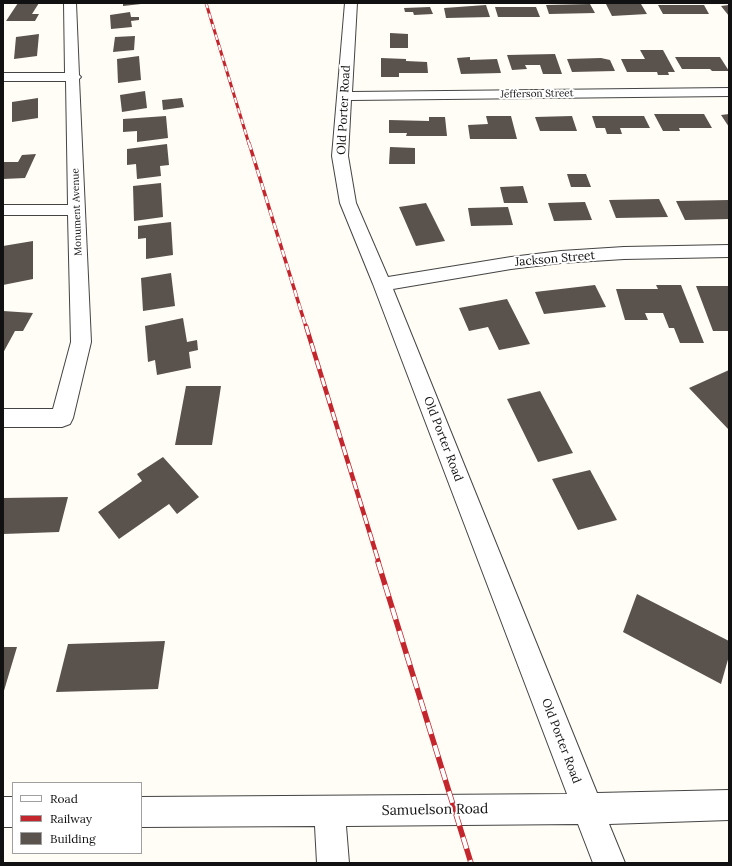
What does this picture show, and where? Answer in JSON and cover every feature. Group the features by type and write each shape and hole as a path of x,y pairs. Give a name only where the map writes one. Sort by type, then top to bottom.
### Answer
{"street":[{"name":"Monument Avenue","path":"3,418 62,418 81,342 74,77 70,3"},
{"name":"Old Porter Road","path":"351,3 340,156 348,203 382,284 609,863"},
{"path":"3,77 74,77"},
{"name":"Jefferson Street","path":"344,96 729,92"},
{"path":"3,210 77,210"},
{"name":"Jackson Street","path":"382,284 510,263 561,257 624,253 729,251"},
{"name":"Samuelson Road","path":"142,812 330,812 454,809 588,809 729,805"},
{"path":"330,812 333,863"}],"building":[{"path":"18,3 39,3 32,14 39,14 35,21 6,21"},
{"path":"123,3 141,3 141,4 123,6"},
{"path":"590,4 595,13 549,14 546,5"},
{"path":"606,4 641,4 647,14 612,16"},
{"path":"486,5 490,17 446,18 444,8"},
{"path":"658,5 704,5 709,14 663,14"},
{"path":"729,5 729,16 721,6"},
{"path":"430,7 433,14 414,15 413,12 405,12 404,8"},
{"path":"495,7 536,7 540,17 498,17"},
{"path":"130,12 131,17 139,17 139,20 131,21 132,27 111,29 110,15"},
{"path":"390,33 408,34 408,48 390,48"},
{"path":"39,34 37,56 14,59 16,37"},
{"path":"135,36 134,50 113,52 115,37"},
{"path":"640,50 663,50 675,72 668,72 669,75 658,75 657,72 627,72 621,59 645,59"},
{"path":"555,54 562,74 543,74 540,65 525,65 527,69 512,70 507,55"},
{"path":"139,56 141,80 118,83 117,59"},
{"path":"470,57 470,60 497,59 501,73 461,74 457,58"},
{"path":"675,57 720,57 729,71 682,69"},
{"path":"381,58 427,62 428,73 399,73 399,77 381,77"},
{"path":"601,58 610,60 615,71 572,72 567,59"},
{"path":"145,91 147,108 122,112 120,95"},
{"path":"38,98 38,118 12,122 12,102"},
{"path":"182,98 184,107 163,110 162,100"},
{"path":"654,114 704,114 712,128 679,128 680,131 663,131"},
{"path":"729,114 729,127 721,115"},
{"path":"166,116 168,138 137,142 137,131 123,132 123,119"},
{"path":"486,116 511,116 517,139 470,139 468,125 488,124"},
{"path":"572,116 577,131 540,131 535,117"},
{"path":"592,116 644,116 650,128 620,128 622,134 607,134 605,128 596,128"},
{"path":"429,117 445,117 447,136 406,136 407,133 389,133 389,120 429,121"},
{"path":"167,144 169,165 160,166 161,176 137,179 136,164 127,165 127,149"},
{"path":"390,147 415,148 415,164 389,164"},
{"path":"36,154 25,178 3,179 3,162 18,162 22,155"},
{"path":"567,174 586,174 591,187 571,187"},
{"path":"161,183 163,217 134,221 133,186"},
{"path":"523,186 528,203 504,203 500,187"},
{"path":"659,199 668,217 616,218 609,200"},
{"path":"729,200 729,219 685,220 676,201"},
{"path":"585,202 592,220 554,221 548,203"},
{"path":"426,203 445,241 416,246 399,207"},
{"path":"508,207 513,225 471,226 468,208"},
{"path":"171,222 173,255 146,259 146,238 138,239 138,226"},
{"path":"33,241 33,279 3,285 3,246"},
{"path":"171,273 175,306 143,311 141,278"},
{"path":"595,285 606,307 544,314 535,292"},
{"path":"656,285 681,285 704,343 680,343 674,328 669,328 663,313 645,313 648,320 625,320 616,289 658,289"},
{"path":"696,286 728,286 729,331 713,331"},
{"path":"507,299 530,344 499,350 488,327 469,331 459,308"},
{"path":"3,311 33,313 23,331 15,331 3,353"},
{"path":"183,318 187,342 197,340 198,350 189,352 191,368 157,375 155,360 148,362 145,326"},
{"path":"729,370 729,430 689,388"},
{"path":"186,386 221,386 212,445 175,445"},
{"path":"540,391 573,453 538,462 507,399"},
{"path":"163,457 199,497 177,514 169,504 119,539 98,512 142,481 137,474"},
{"path":"590,470 617,520 578,530 552,479"},
{"path":"68,497 59,532 3,534 3,498"},
{"path":"637,594 729,641 729,656 721,684 623,632"},
{"path":"165,641 158,689 56,692 68,644"},
{"path":"3,647 17,647 3,694"}],"railway":[{"path":"206,3 249,144"},
{"path":"249,143 306,327"},
{"path":"306,326 379,563"},
{"path":"378,562 471,863"}]}
